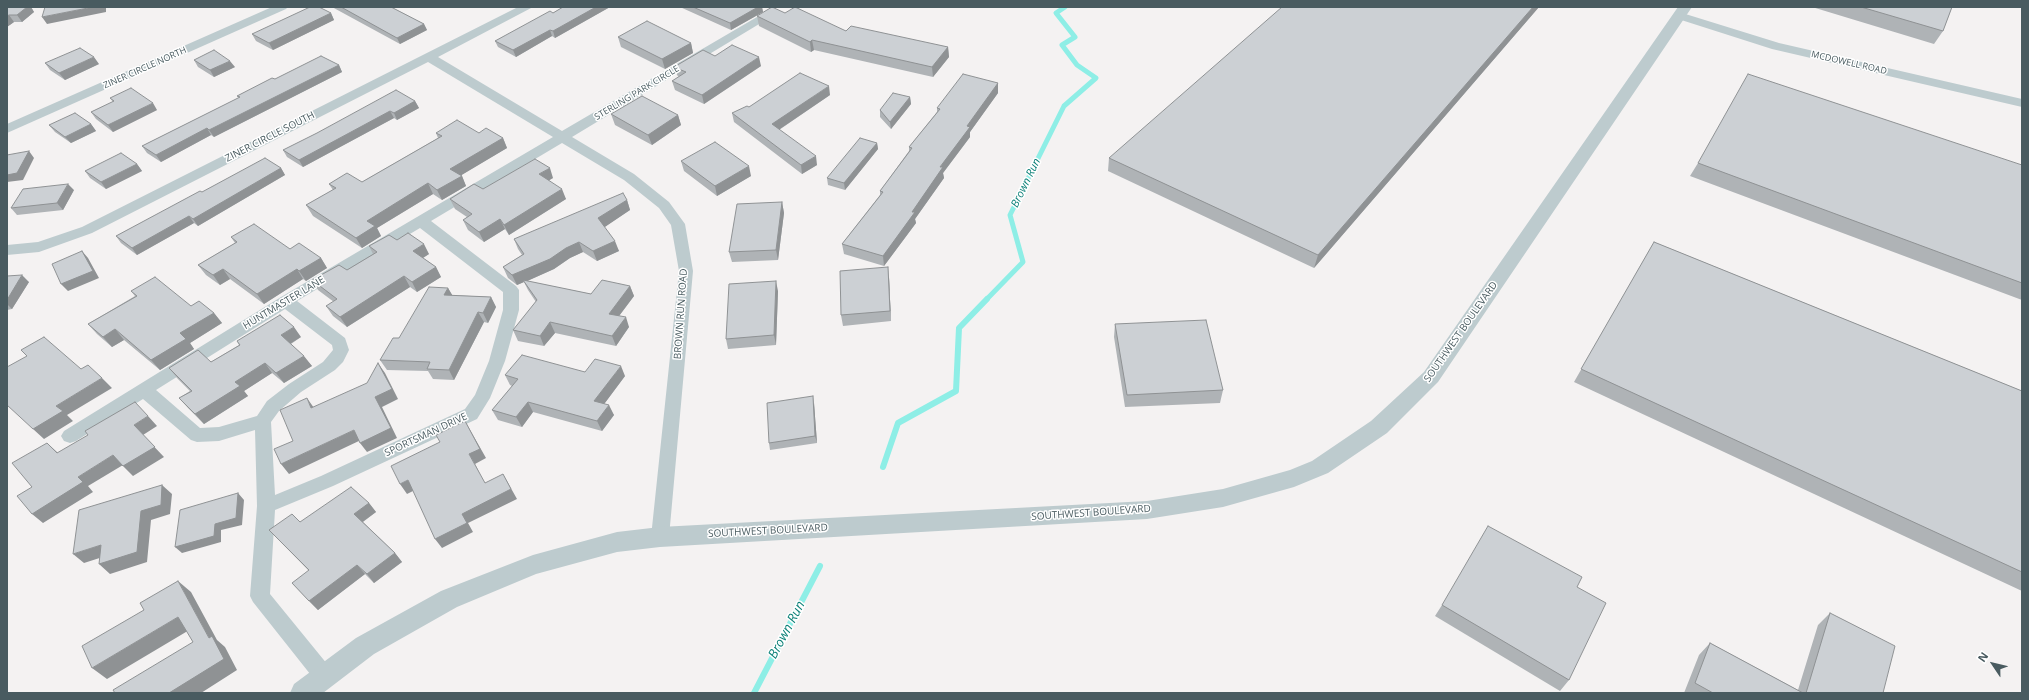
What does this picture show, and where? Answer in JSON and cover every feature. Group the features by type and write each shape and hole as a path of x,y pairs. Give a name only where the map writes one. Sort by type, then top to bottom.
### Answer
{"street":[{"name":"ZINER CIRCLE NORTH","path":"7,130 282,7"},
{"name":"ZINER CIRCLE SOUTH","path":"7,250 39,247 87,230 527,7"},
{"name":"MCDOWELL ROAD","path":"1682,11 1776,46 2022,103"},
{"name":"SOUTHWEST BOULEVARD","path":"303,693 365,646 448,599 534,565 617,542 660,537 1147,510 1223,498 1294,478 1320,467 1380,427 1431,377 1682,11"},
{"name":"STERLING PARK CIRCLE","path":"563,138 773,12"},
{"name":"BROWN RUN ROAD","path":"429,57 629,177 646,189 664,206 678,224 686,271 660,537"},
{"name":"HUNTMASTER LANE","path":"70,436 286,301 563,138"},
{"name":"SPORTSMAN DRIVE","path":"266,506 327,481 471,414 482,398 497,361 511,310 511,290 422,222"},
{"path":"144,390 197,435 219,434 262,421 273,406 295,388 329,366 337,358 341,350 340,342 286,301"},
{"path":"262,421 266,506 260,596 325,677"}],"building":[{"path":"7,7 27,7 17,15 7,16"},
{"path":"45,7 93,7 42,17"},
{"path":"310,7 319,7 331,13 269,43 252,34"},
{"path":"341,7 391,7 424,24 397,38"},
{"path":"563,7 596,7 553,31 550,30 513,50 495,41 550,11 553,13"},
{"path":"693,7 758,7 730,23"},
{"path":"772,7 785,13 795,7 846,31 851,26 948,47 932,67 812,40 810,42 757,16"},
{"path":"1282,7 1533,7 1318,255 1109,158"},
{"path":"1861,7 1952,7 1943,31"},
{"path":"647,21 691,43 662,59 618,37"},
{"path":"732,45 759,57 702,95 672,81 686,72 674,67 703,50 715,56"},
{"path":"80,48 94,57 59,73 45,63"},
{"path":"214,50 230,61 210,70 194,60"},
{"path":"321,56 339,65 209,130 207,128 156,155 142,146 240,97 237,96 272,78 275,79"},
{"path":"800,73 829,86 772,124 816,156 801,165 732,113 747,106 749,107"},
{"path":"963,74 998,83 967,126 970,127 940,167 943,167 912,212 915,212 883,256 842,244 883,192 880,191 912,148 909,147 940,109 937,108"},
{"path":"1748,74 2022,165 2022,283 1698,163"},
{"path":"131,88 153,103 108,125 91,112 114,101 110,98"},
{"path":"396,90 415,101 394,113 390,111 299,160 283,150 317,133"},
{"path":"893,93 910,97 890,122 880,110"},
{"path":"642,96 678,115 648,135 611,114"},
{"path":"75,113 91,124 65,137 49,125"},
{"path":"457,120 479,133 486,128 503,138 450,169 462,176 437,190 428,183 367,221 375,226 356,238 306,205 336,188 329,184 347,173 362,182 442,136 436,133"},
{"path":"860,138 877,143 844,183 827,178"},
{"path":"715,142 749,166 715,186 681,161"},
{"path":"29,151 17,173 7,175 7,155"},
{"path":"121,153 137,164 101,182 85,171"},
{"path":"265,158 281,168 193,219 189,216 132,248 116,236 200,191 202,192"},
{"path":"535,159 550,168 539,174 562,189 504,225 500,219 479,232 463,220 472,214 450,199 474,184 483,189"},
{"path":"68,184 57,203 11,208 23,189"},
{"path":"623,193 627,200 598,218 615,241 593,251 579,242 566,248 550,259 512,275 503,267 524,254 514,239"},
{"path":"782,202 776,250 729,252 737,204"},
{"path":"254,224 290,249 299,243 321,258 299,271 297,269 257,294 223,269 213,275 198,265 237,242 231,237"},
{"path":"408,233 424,244 413,251 436,267 412,282 404,276 340,317 326,306 337,299 312,280 339,265 347,270 377,252 369,246 389,235 397,240"},
{"path":"1654,242 2022,391 2022,572 1581,369"},
{"path":"82,251 93,271 61,284 52,264"},
{"path":"888,267 890,311 841,315 840,271"},
{"path":"22,275 7,300 7,276"},
{"path":"155,277 191,306 199,301 214,313 180,333 186,339 151,360 115,329 103,337 88,324 137,296 131,291"},
{"path":"523,280 591,294 602,280 630,286 609,314 626,317 612,336 550,322 540,336 513,330 537,300"},
{"path":"776,281 774,335 726,339 729,284"},
{"path":"429,287 448,288 444,295 491,297 483,313 478,312 449,370 427,369 430,362 380,360 393,338 399,338"},
{"path":"280,315 294,327 281,335 304,356 276,373 265,363 235,382 240,386 195,414 179,398 192,391 169,368 198,350 211,362 240,345 237,341"},
{"path":"1206,320 1223,390 1127,395 1115,324"},
{"path":"44,337 81,369 88,365 102,378 56,406 63,411 33,429 7,405 7,367 27,356 21,350"},
{"path":"522,355 585,372 595,359 621,366 594,401 609,405 597,421 528,402 516,417 492,410 518,379 505,375"},
{"path":"378,363 392,389 375,397 391,428 360,443 354,430 281,464 274,449 293,441 280,410 307,398 311,408 367,383"},
{"path":"813,396 815,436 769,443 767,403"},
{"path":"135,402 148,416 134,425 155,447 123,466 113,455 78,477 83,482 32,514 17,496 32,487 12,463 47,443 57,453 88,435 85,431"},
{"path":"465,421 480,449 469,454 485,483 503,474 511,489 462,514 467,523 435,539 408,480 400,484 391,466 440,442 436,435"},
{"path":"162,485 161,505 141,511 137,552 99,564 101,545 73,554 79,510"},
{"path":"351,487 369,503 354,514 395,553 367,574 357,565 309,601 292,583 309,570 269,530 292,514 300,522"},
{"path":"238,493 236,518 215,524 214,536 175,547 180,510"},
{"path":"1488,526 1582,577 1577,587 1606,603 1569,680 1442,605"},
{"path":"178,581 209,638 212,636 224,659 169,693 115,693 113,690 193,642 178,617 92,668 82,646 144,610 140,603"},
{"path":"1830,613 1895,646 1883,693 1806,693"},
{"path":"1710,643 1803,693 1713,693 1695,683"}],"waterway":[{"name":"Brown Run","path":"986,300 1023,262 1010,215 1064,106 1096,78 1077,65 1062,45 1075,37 1056,13 1065,7"},
{"name":"Brown Run","path":"883,467 898,423 956,391 959,328 987,299"},
{"name":"Brown Run","path":"754,693 820,566"}]}
